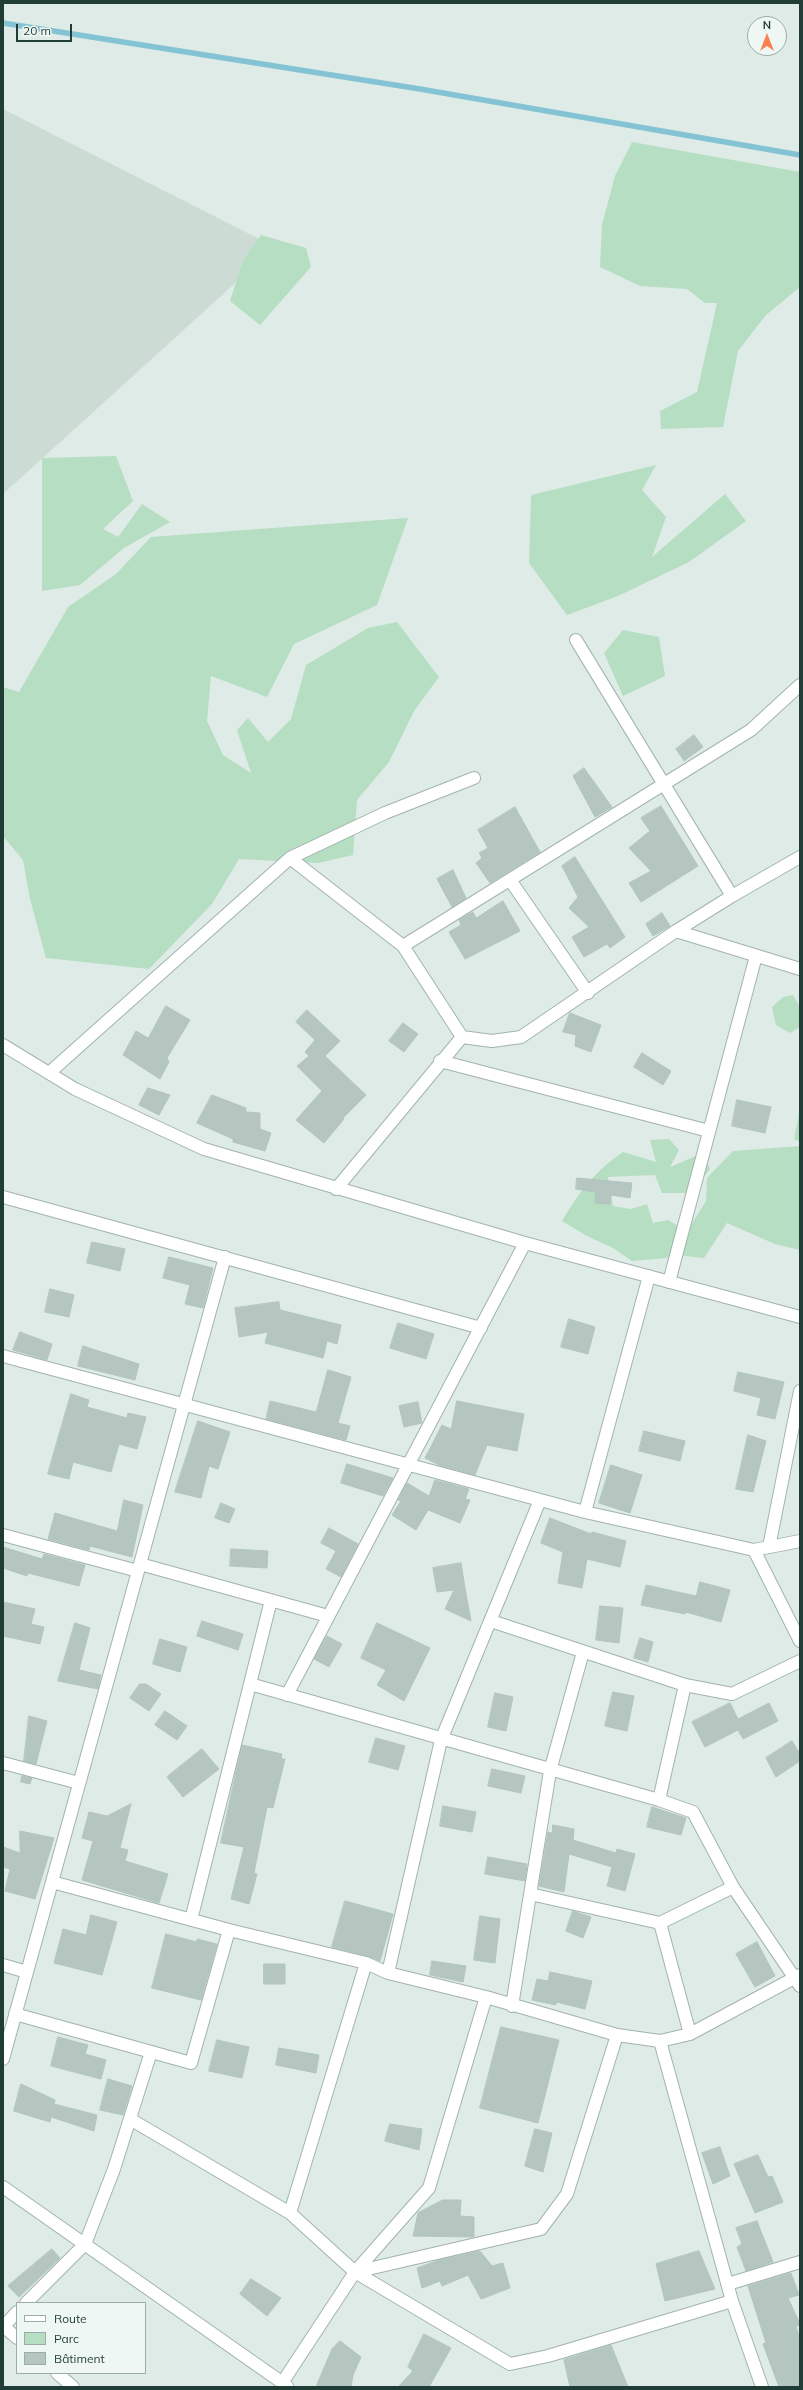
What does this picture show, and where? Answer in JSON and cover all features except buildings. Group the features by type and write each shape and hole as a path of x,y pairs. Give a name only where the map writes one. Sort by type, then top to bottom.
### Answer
{"street":[{"path":"576,640 732,896"},
{"path":"403,946 751,730 800,685"},
{"path":"49,1073 290,858 385,813 474,778"},
{"path":"290,858 403,946 462,1037 492,1041 521,1037 588,993 676,931 732,896 800,857"},
{"path":"510,880 588,993"},
{"path":"676,931 800,969"},
{"path":"669,1282 756,956"},
{"path":"336,1189 440,1061 462,1037"},
{"path":"3,1046 75,1089 132,1117 204,1149 336,1189 526,1243 800,1317"},
{"path":"440,1061 709,1131"},
{"path":"3,1197 481,1328"},
{"path":"287,1695 526,1243"},
{"path":"3,2059 225,1257"},
{"path":"585,1512 649,1276"},
{"path":"3,1356 585,1512 754,1550 800,1541"},
{"path":"769,1547 800,1391"},
{"path":"388,1972 441,1740 540,1500"},
{"path":"3,1535 139,1567 328,1616"},
{"path":"754,1550 800,1641"},
{"path":"191,1920 271,1600"},
{"path":"491,1621 685,1685 732,1694 800,1661"},
{"path":"512,2006 550,1771 583,1652"},
{"path":"52,1882 229,1930 366,1963 388,1972 486,1997 512,2006 616,2035 660,2041 690,2034 798,1980 733,1888 693,1812 659,1800 550,1771 250,1684"},
{"path":"659,1800 685,1685"},
{"path":"3,1763 79,1783"},
{"path":"530,1894 660,1923 733,1888"},
{"path":"660,1923 690,2034"},
{"path":"15,2014 191,2063 229,1930"},
{"path":"290,2213 366,1963"},
{"path":"3,1966 27,1972"},
{"path":"3,2187 285,2385 355,2272 429,2188 486,1997"},
{"path":"355,2272 540,2228 567,2194 616,2035"},
{"path":"660,2041 732,2301 762,2387"},
{"path":"27,2302 85,2244 114,2169 150,2052"},
{"path":"130,2119 290,2213 355,2272 510,2364 548,2356 732,2301"},
{"path":"728,2284 800,2262"},
{"path":"16,2313 3,2326 16,2337"},
{"path":"58,2374 73,2387"}],"shaded area":[{"path":"3,109 275,247 3,494"}],"green space":[{"path":"632,142 800,172 800,287 766,315 738,351 723,427 661,429 660,411 697,392 717,303 705,303 687,289 640,286 600,267 602,225 615,176"},
{"path":"261,235 306,248 311,267 260,325 230,301 243,261"},
{"path":"116,456 133,501 103,529 118,537 142,504 170,522 124,548 80,585 42,591 42,458"},
{"path":"656,465 642,490 666,517 652,557 725,494 746,521 689,562 618,596 567,615 529,563 531,495"},
{"path":"408,518 377,605 294,644 267,697 211,676 207,721 223,755 251,773 237,730 248,718 268,742 291,719 306,665 368,628 397,622 439,677 414,711 389,762 357,800 353,855 318,863 239,859 212,904 149,969 46,958 30,899 23,860 3,836 3,687 19,692 68,607 116,574 151,537"},
{"path":"623,630 659,637 665,676 623,696 604,653"},
{"path":"793,995 800,1007 800,1027 790,1033 776,1025 772,1007 783,997"},
{"path":"800,1114 800,1142 794,1139"},
{"path":"669,1139 679,1150 670,1167 703,1153 710,1169 691,1193 662,1193 655,1175 608,1177 613,1206 631,1209 647,1204 653,1223 668,1220 678,1226 675,1247 668,1258 632,1261 613,1248 587,1236 562,1221 588,1183 613,1159 623,1152 656,1162 650,1140"},
{"path":"800,1146 800,1250 775,1244 727,1223 704,1258 676,1255 686,1233 706,1201 707,1178 733,1151"}],"waterway":[{"path":"3,23 420,89 800,155"}]}
